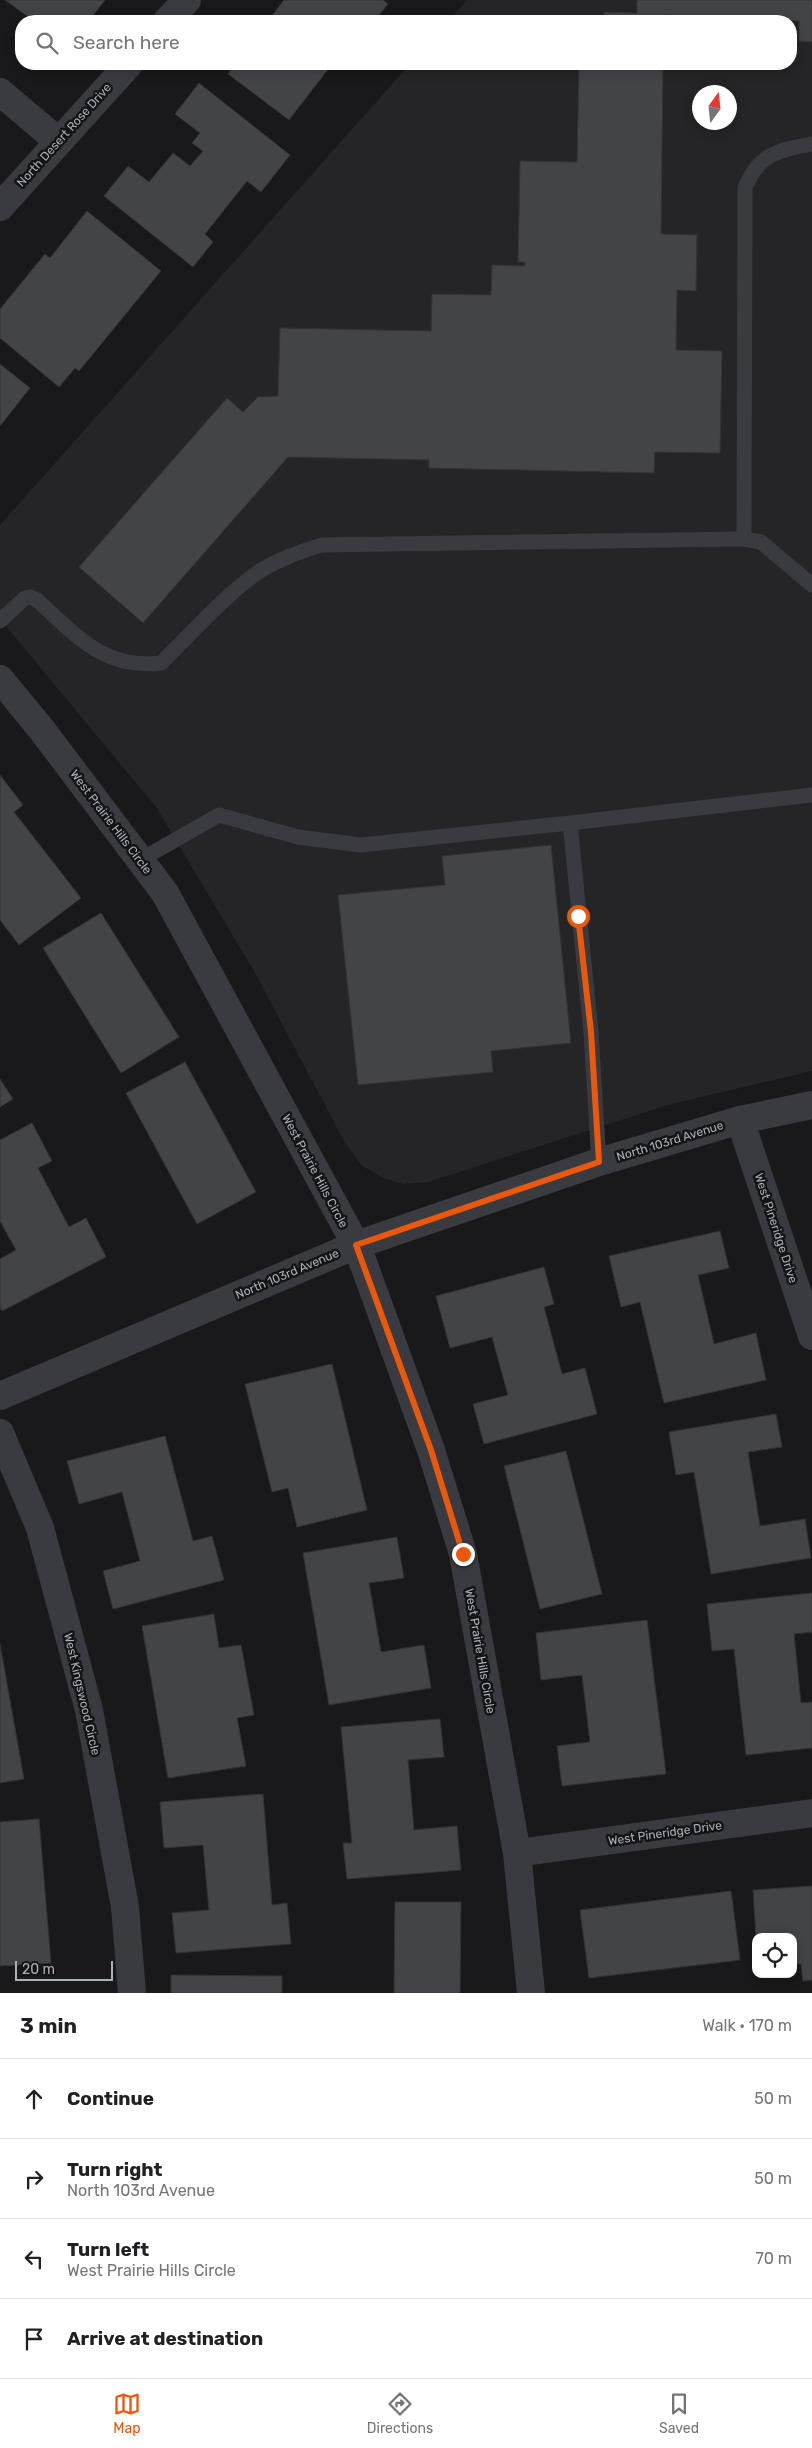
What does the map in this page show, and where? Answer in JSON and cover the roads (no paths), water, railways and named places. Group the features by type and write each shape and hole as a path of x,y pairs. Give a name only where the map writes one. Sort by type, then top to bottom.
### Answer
{"street":[{"path":"173,15 187,0"},
{"name":"North Desert Rose Drive","path":"0,206 123,70"},
{"path":"0,92 58,141"},
{"name":"West Prairie Hills Circle","path":"0,679 165,893 356,1245 431,1450 463,1554 517,1853 530,1993"},
{"name":"North 103rd Avenue","path":"0,1396 356,1245 599,1162 740,1120 812,1105"},
{"name":"West Pineridge Drive","path":"740,1120 812,1336"},
{"name":"West Kingswood Circle","path":"0,1433 40,1528 89,1710 125,1907 132,1993"},
{"name":"West Pineridge Drive","path":"517,1853 812,1813"}],"lane":[{"path":"744,538 745,188 756,166 775,152 812,144"},
{"path":"0,621 25,598 34,598 93,650 123,662 143,665 161,663 238,588 259,572 296,554 321,545 744,538 761,542 812,585"},
{"path":"140,860 219,815 298,837 361,845 812,795"},
{"path":"570,823 591,1032 599,1162"}]}
